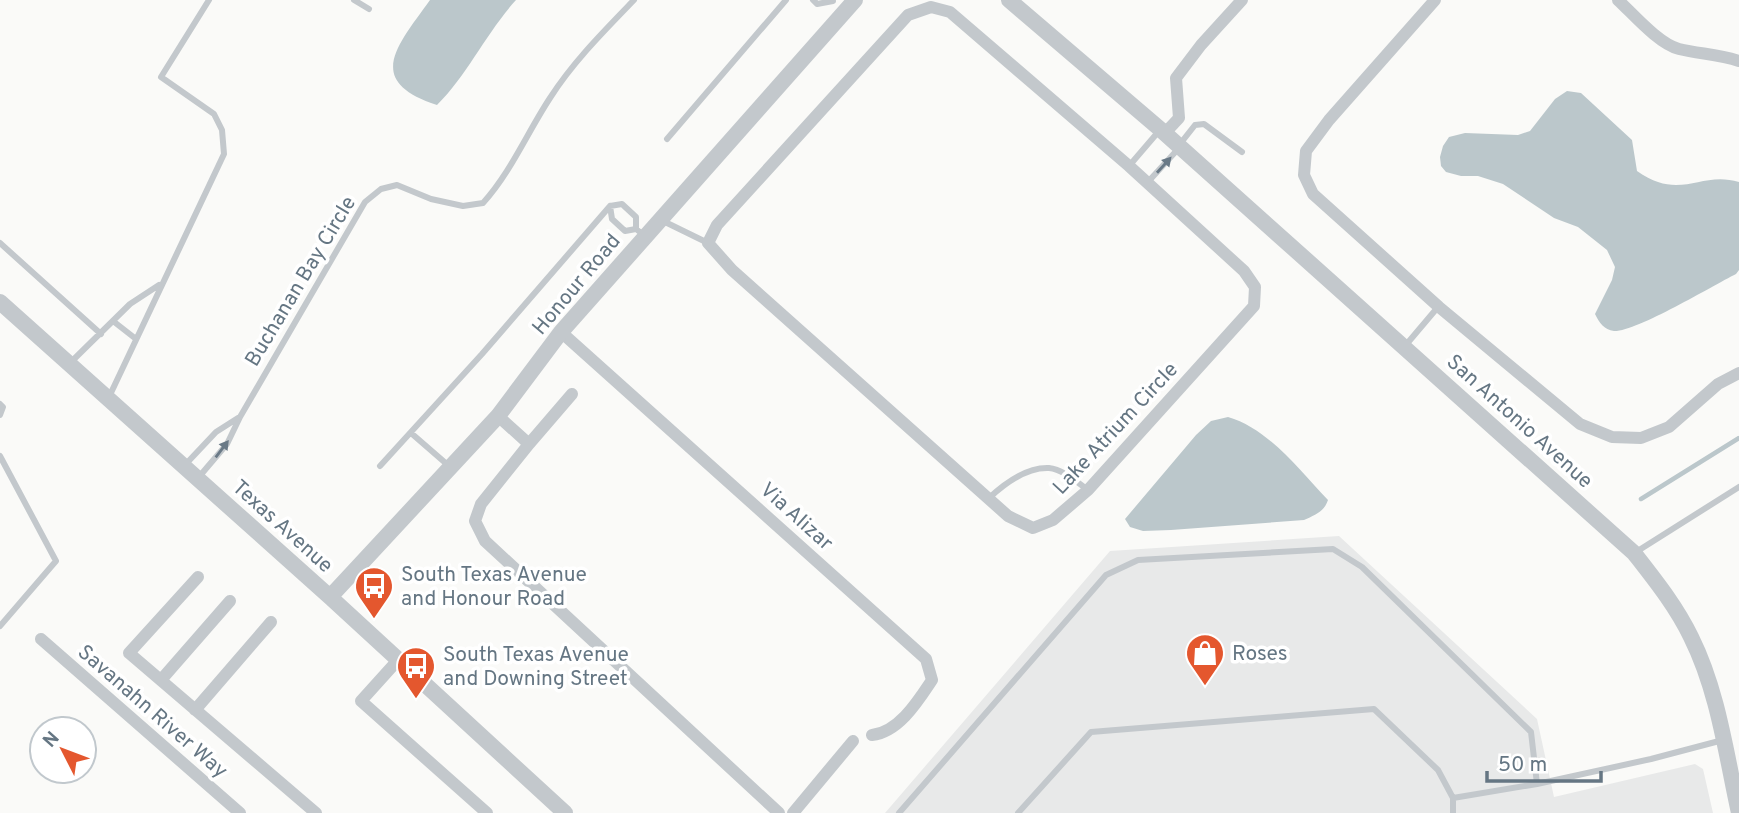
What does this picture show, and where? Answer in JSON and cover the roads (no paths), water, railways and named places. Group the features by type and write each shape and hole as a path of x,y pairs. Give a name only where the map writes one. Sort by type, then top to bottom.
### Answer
{"street":[{"name":"San Antonio Avenue","path":"1009,0 1179,146 1634,553 1665,593 1692,638 1712,692 1723,740 1735,775 1739,813"},
{"path":"1162,131 1179,118 1176,78 1201,45 1242,0"},
{"path":"1435,0 1323,126 1306,151 1304,176 1313,194 1438,307 1580,424 1612,437 1642,438 1669,427 1718,384 1739,373"},
{"path":"1618,0 1652,32 1676,49 1719,54 1739,61"},
{"name":"Honour Road","path":"330,597 498,416 640,232 660,219 851,6"},
{"name":"Lake Atrium Circle","path":"931,7 950,12 1147,183 1244,271 1255,287 1254,306 1088,490 1053,520 1033,528 1008,516 732,270 708,243 717,225 908,15 931,7"},
{"name":"Texas Avenue","path":"0,302 330,597 565,813"},
{"name":"Via Alizar","path":"561,332 926,659 932,680 920,698 890,728 883,733 872,735"},
{"path":"572,394 481,504 475,521 485,541 779,813"},
{"path":"498,416 529,444"},
{"path":"198,577 129,653 316,813"},
{"path":"160,680 230,601"},
{"path":"195,710 271,622"},
{"name":"Savanahn River Way","path":"41,639 240,813"},
{"path":"398,660 361,701 487,813"},
{"path":"793,813 853,741"}],"lane":[{"path":"108,398 224,154 222,130 214,114 161,77 209,0"},
{"path":"354,0 369,9"},
{"name":"Buchanan Bay Circle","path":"198,478 227,444 365,202 382,189 397,185 430,199 463,206 483,203 498,186 551,97 593,41 634,0"},
{"path":"667,139 786,0"},
{"path":"813,0 817,4 833,0 851,6"},
{"path":"1147,183 1195,125 1204,124 1242,152"},
{"path":"1129,166 1162,131"},
{"path":"380,466 610,206 622,204 636,217 640,232 625,231 612,219 610,206"},
{"name":"Lake Atrium Circle","path":"660,219 708,243"},
{"path":"0,243 101,334"},
{"path":"69,364 130,304 161,284"},
{"path":"1405,346 1438,307"},
{"path":"113,321 136,339"},
{"path":"0,404 3,407 0,415"},
{"name":"Buchanan Bay Circle","path":"184,466 216,432 240,417"},
{"path":"411,433 450,467"},
{"path":"0,456 56,561 0,626"},
{"path":"989,498 1004,484 1020,475 1049,468 1088,490"},
{"path":"1634,553 1739,487"},
{"path":"899,813 1106,575 1138,560 1333,549 1362,567 1531,732 1537,784"},
{"path":"1018,813 1091,732 1374,709 1438,770 1453,798 1453,813"},
{"path":"1453,798 1651,760 1723,740"}],"waterway":[{"path":"1641,499 1739,438"}],"place":[{"name":"South Texas Avenue and Honour Road","path":"374,620"},
{"name":"Roses","path":"1205,687"},
{"name":"South Texas Avenue and Downing Street","path":"416,700"}]}
